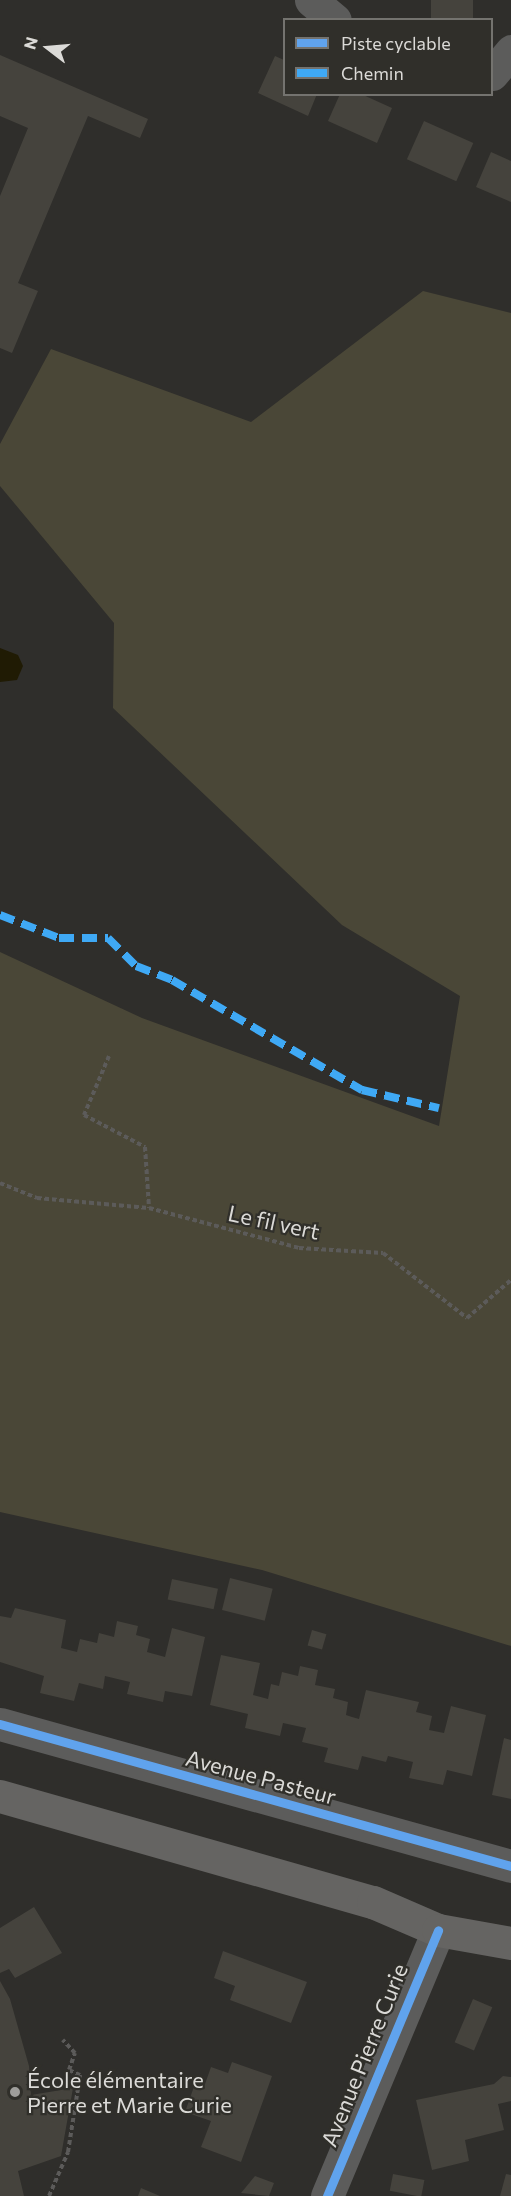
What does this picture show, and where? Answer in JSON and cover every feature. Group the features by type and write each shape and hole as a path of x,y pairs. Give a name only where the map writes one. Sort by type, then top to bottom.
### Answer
{"main road":[{"path":"0,1796 373,1902 438,1930 511,1943"}],"street":[{"path":"311,0 333,18"},
{"path":"493,73 511,51"},
{"name":"Avenue Pasteur","path":"0,1725 511,1866"},
{"name":"Avenue Pierre Curie","path":"327,2196 438,1930"}],"path":[{"path":"109,1056 84,1115 146,1147 149,1208"},
{"path":"49,2196 68,2152 80,2075 69,2070 75,2053 63,2040"}],"shaded area":[{"path":"423,291 511,313 511,1646 262,1570 0,1512 0,952 142,1018 439,1126 460,996 342,925 113,708 114,623 0,486 0,444 51,349 251,422"},
{"path":"0,648 18,655 23,666 17,680 0,682"}],"building":[{"path":"431,0 473,0 473,18 431,18"},
{"path":"0,55 148,119 140,138 88,116 18,283 38,291 12,353 0,348 0,196 28,128 0,116"},
{"path":"275,56 283,60 283,96 316,96 308,116 258,93"},
{"path":"339,96 365,96 392,108 377,143 328,121"},
{"path":"424,121 473,143 456,181 407,159"},
{"path":"491,152 511,161 511,202 476,187"},
{"path":"230,1578 273,1589 265,1621 222,1610"},
{"path":"172,1579 218,1589 214,1609 168,1600"},
{"path":"15,1608 66,1620 61,1648 77,1652 80,1639 97,1643 99,1633 114,1637 117,1621 138,1626 136,1635 150,1639 147,1652 165,1657 172,1628 205,1637 192,1696 165,1691 163,1702 127,1694 130,1682 105,1676 103,1689 79,1683 74,1701 40,1693 44,1676 0,1662 0,1616 11,1618"},
{"path":"312,1630 326,1634 322,1650 308,1645"},
{"path":"221,1655 260,1663 253,1695 268,1699 271,1684 279,1686 282,1672 298,1676 300,1666 318,1670 315,1685 335,1689 333,1698 348,1702 346,1715 359,1719 366,1690 419,1702 416,1712 432,1716 429,1730 444,1733 451,1706 486,1715 472,1776 447,1770 443,1785 409,1778 413,1762 388,1756 386,1762 362,1756 358,1770 324,1762 328,1748 302,1742 306,1728 283,1723 280,1736 245,1728 248,1714 210,1705"},
{"path":"504,1738 511,1740 511,1799 492,1795"},
{"path":"34,1907 62,1953 15,1978 9,1969 0,1973 0,1928"},
{"path":"223,1951 307,1982 291,2023 230,2000 235,1986 214,1978"},
{"name":"École élémentaire Pierre et Marie Curie","path":"0,1981 10,1999 29,2066 31,2095 73,2088 61,2156 18,2171 24,2196 0,2196"},
{"path":"473,1999 492,2007 474,2050 455,2042"},
{"path":"232,2062 272,2076 241,2162 201,2147 211,2121 185,2112 196,2081 205,2084 211,2067 228,2073"},
{"path":"503,2076 511,2077 511,2101 498,2104 504,2130 465,2140 469,2161 432,2170 416,2100 494,2084"},
{"path":"393,2174 424,2180 421,2196 390,2191"},
{"path":"506,2174 511,2175 511,2196 500,2196"},
{"path":"255,2176 274,2183 269,2196 241,2193"},
{"path":"141,2188 160,2196 138,2196"}],"marked path":[{"path":"0,915 59,938 108,938 136,966 172,980 362,1090 439,1108"}],"cycle path":[{"path":"0,1724 511,1866"},
{"path":"327,2196 438,1930"}],"place":[{"name":"École élémentaire Pierre et Marie Curie","path":"15,2092"}]}
